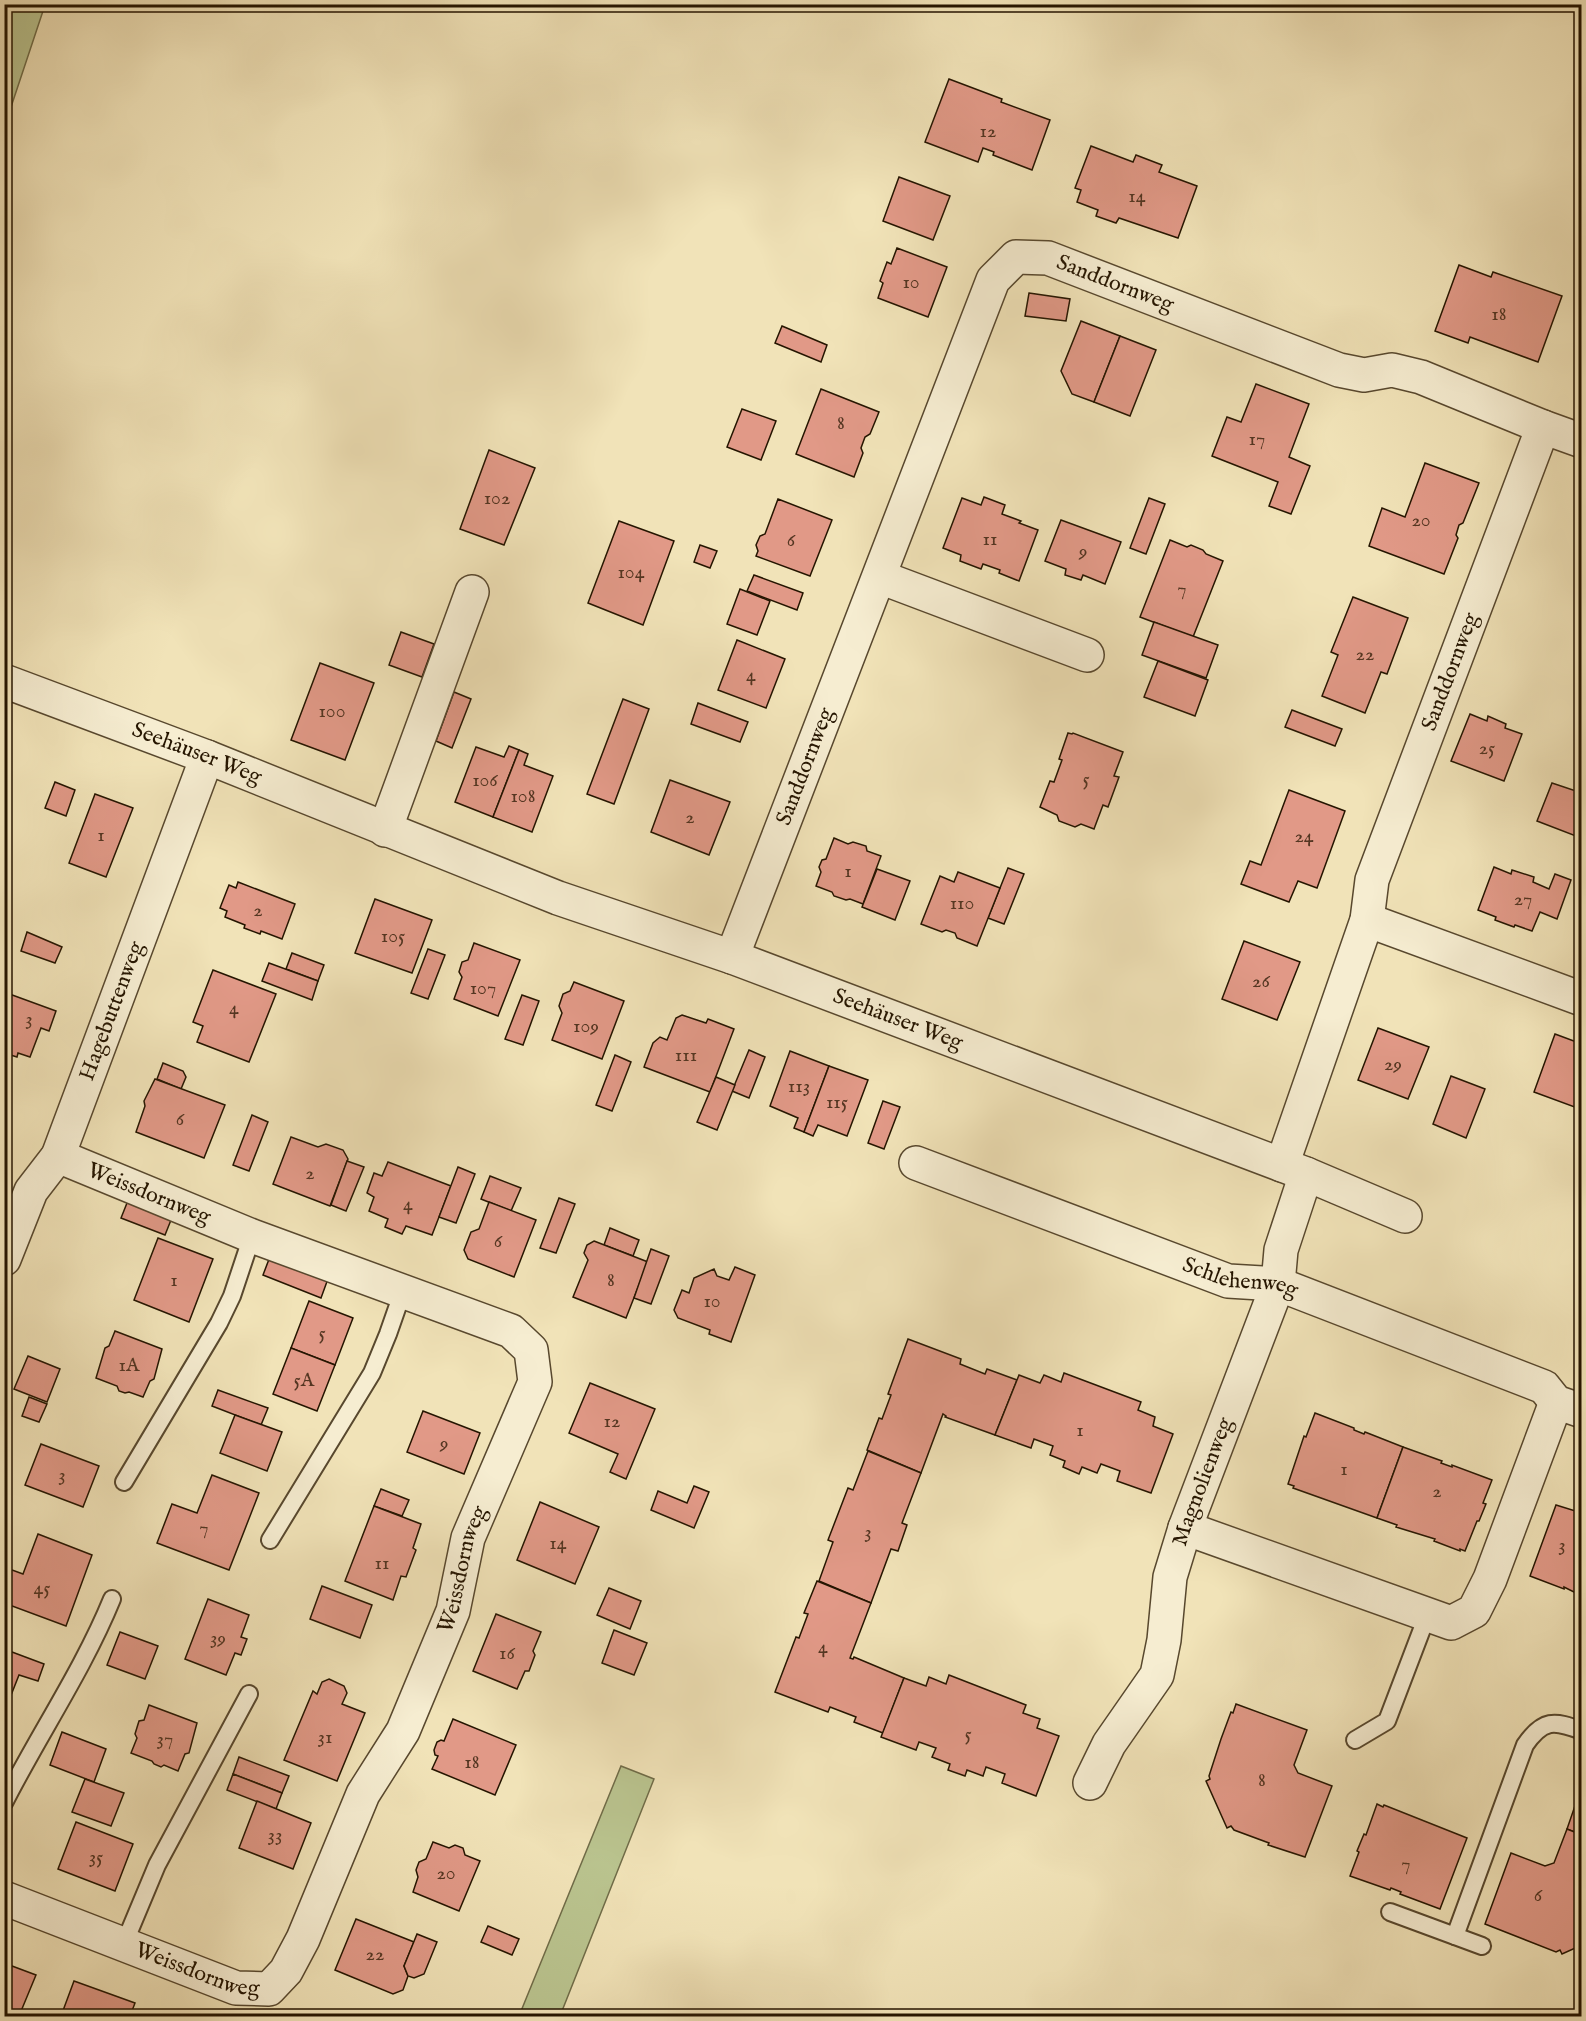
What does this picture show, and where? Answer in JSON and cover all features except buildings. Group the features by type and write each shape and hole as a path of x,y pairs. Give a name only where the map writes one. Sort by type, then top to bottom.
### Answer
{"street":[{"name":"Sanddornweg","path":"732,957 993,280 1016,257 1048,258 1339,369 1364,375 1392,370 1421,377 1581,441"},
{"name":"Sanddornweg","path":"1294,1170 1367,920 1372,880 1543,427"},
{"path":"880,576 1087,655"},
{"path":"386,830 472,592"},
{"name":"Seehäuser Weg","path":"4,681 207,757 558,898 732,957 1294,1170 1405,1216"},
{"name":"Hagebuttenweg","path":"4,1259 32,1191 58,1156 207,757"},
{"path":"1367,920 1581,999"},
{"name":"Weissdornweg","path":"4,1898 236,1988 269,1989 286,1971 303,1939 363,1794 403,1731 453,1611 468,1538 536,1382 531,1350 511,1331 252,1236 58,1156"},
{"name":"Schlehenweg","path":"916,1163 1228,1281 1278,1284 1544,1387 1569,1407 1474,1611 1451,1623 1185,1528"},
{"name":"Magnolienweg","path":"1090,1783 1109,1744 1157,1675 1164,1640 1170,1577 1185,1528 1278,1284 1294,1170"}],"lane":[{"path":"124,1482 219,1323 232,1296 252,1236"},
{"path":"270,1540 372,1372 403,1291"},
{"path":"4,1803 100,1629 112,1599"},
{"path":"1355,1740 1387,1721 1427,1616"},
{"path":"124,1944 157,1865 249,1694"},
{"path":"1455,1936 1525,1745 1535,1731 1549,1723 1560,1723 1581,1731"},
{"path":"1390,1912 1482,1947"}],"green space":[{"path":"4,5 45,5 5,125"},
{"path":"621,1766 654,1779 560,2016 519,2016"}]}
